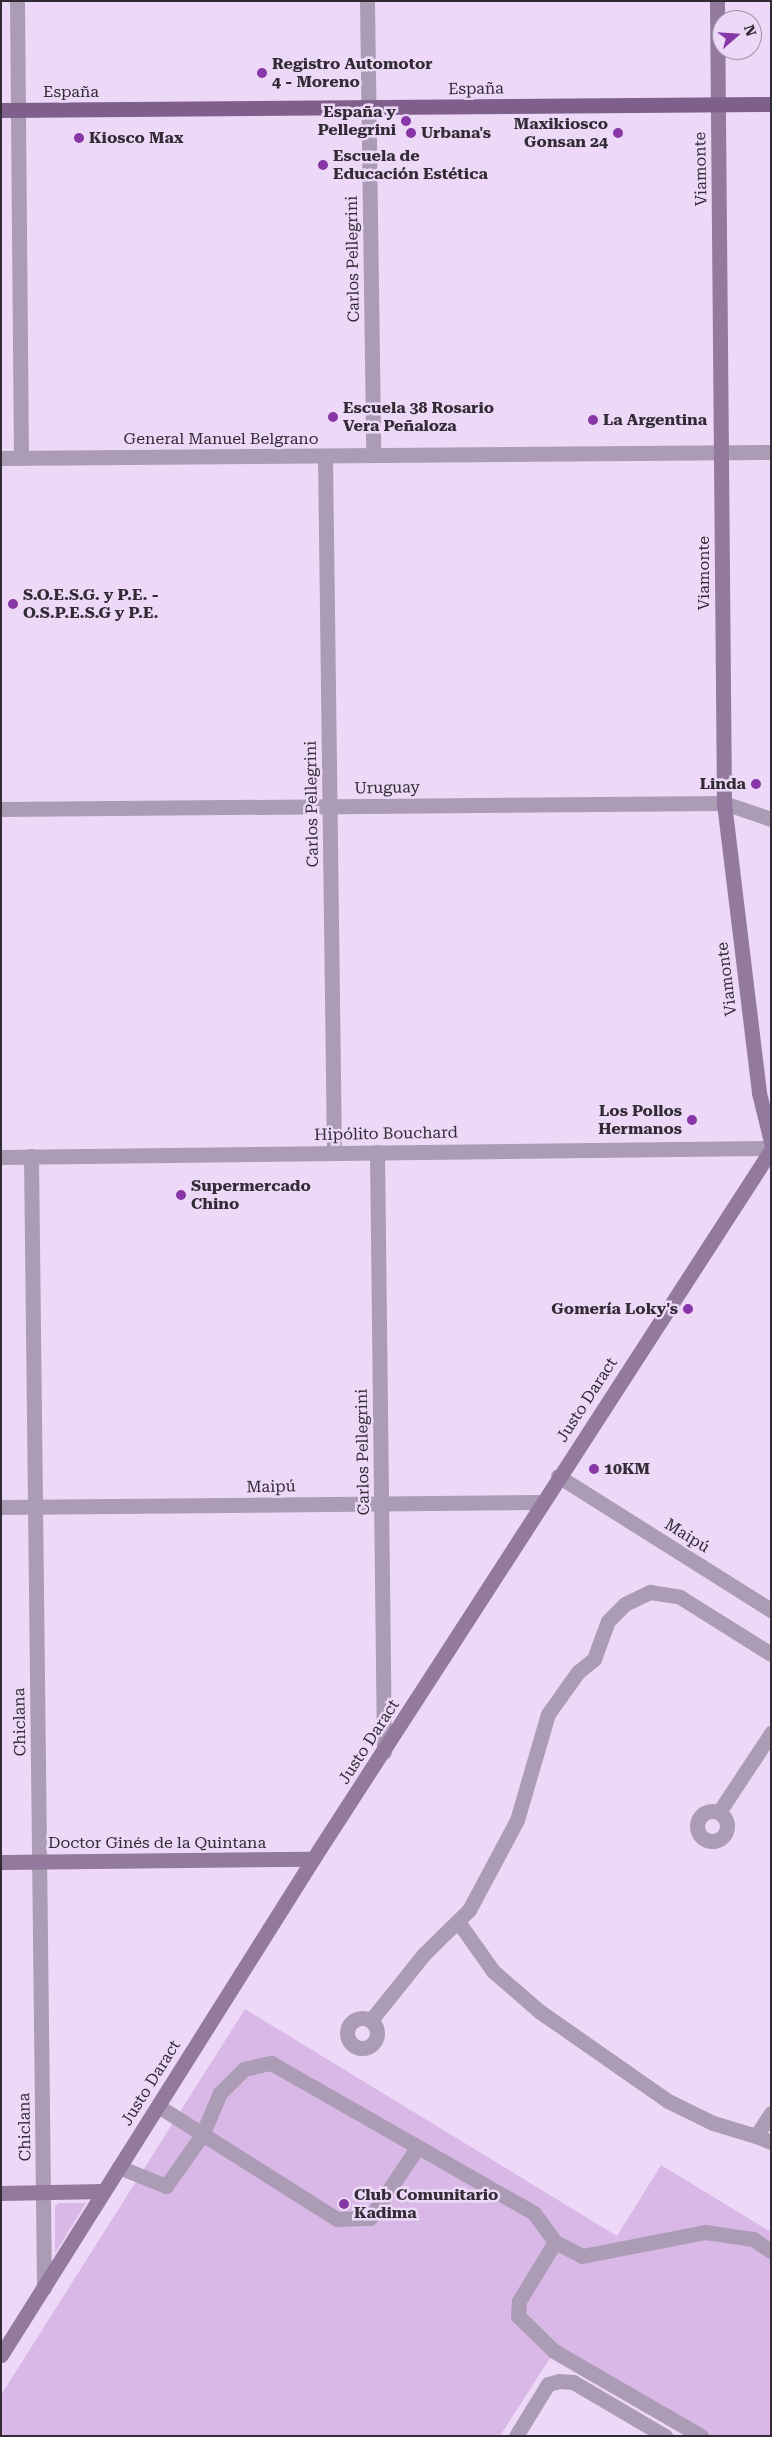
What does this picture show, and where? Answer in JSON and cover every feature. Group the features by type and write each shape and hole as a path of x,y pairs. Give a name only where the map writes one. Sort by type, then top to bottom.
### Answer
{"main road":[{"name":"España","path":"1,110 771,104"}],"street":[{"path":"17,1 21,458"},
{"name":"Carlos Pellegrini","path":"367,1 372,455"},
{"name":"Viamonte","path":"717,1 724,803 758,1093 771,1142"},
{"name":"General Manuel Belgrano","path":"1,458 771,452"},
{"name":"Carlos Pellegrini","path":"326,456 334,1152"},
{"name":"Uruguay","path":"1,810 724,803 771,819"},
{"name":"Hipólito Bouchard","path":"1,1157 334,1152 771,1149"},
{"name":"Justo Daract","path":"1,2355 313,1859 384,1752 558,1476 771,1149"},
{"name":"Carlos Pellegrini","path":"378,1152 384,1752"},
{"name":"Chiclana","path":"31,1156 44,2288"},
{"name":"Maipú","path":"558,1476 771,1610"},
{"name":"Maipú","path":"1,1506 542,1502"},
{"path":"371,2020 424,1954 459,1923 488,1878 517,1820 548,1714 578,1672 594,1659 608,1621 625,1604 650,1592 680,1597 771,1654"},
{"path":"719,1812 771,1732"},
{"name":"Doctor Ginés de la Quintana","path":"1,1862 313,1859"},
{"path":"459,1923 493,1971 538,2011 668,2101 713,2123 764,2139 771,2113"},
{"path":"119,2167 166,2186 202,2135 220,2093 244,2069 271,2063 417,2148 534,2213 555,2242 582,2256 594,2257 705,2232 752,2240 771,2251"},
{"path":"158,2106 337,2219 356,2221 370,2218 417,2148"},
{"path":"1,2193 103,2191"},
{"path":"555,2242 519,2301 518,2316 554,2351 701,2436"},
{"path":"516,2436 548,2384 574,2382 665,2436"}],"shaded area":[{"name":"Club Comunitario Kadima","path":"245,2009 617,2236 661,2165 771,2232 771,2436 685,2436 550,2358 500,2436 1,2436 1,2395"},
{"path":"60,2203 86,2203 55,2253 55,2206"}],"place":[{"name":"Registro Automotor 4 - Moreno","path":"262,73"},
{"name":"España y Pellegrini","path":"406,121"},
{"name":"Urbana's","path":"411,133"},
{"name":"Maxikiosco Gonsan 24","path":"618,133"},
{"name":"Kiosco Max","path":"79,138"},
{"name":"Escuela de Educación Estética","path":"323,165"},
{"name":"Escuela 38 Rosario Vera Peñaloza","path":"333,417"},
{"name":"La Argentina","path":"593,420"},
{"name":"S.O.E.S.G. y P.E. - O.S.P.E.S.G y P.E.","path":"13,604"},
{"name":"Linda","path":"756,784"},
{"name":"Los Pollos Hermanos","path":"692,1120"},
{"name":"Supermercado Chino","path":"181,1195"},
{"name":"Gomería Loky's","path":"688,1309"},
{"name":"10KM","path":"594,1469"},
{"name":"Club Comunitario Kadima","path":"344,2204"}]}
